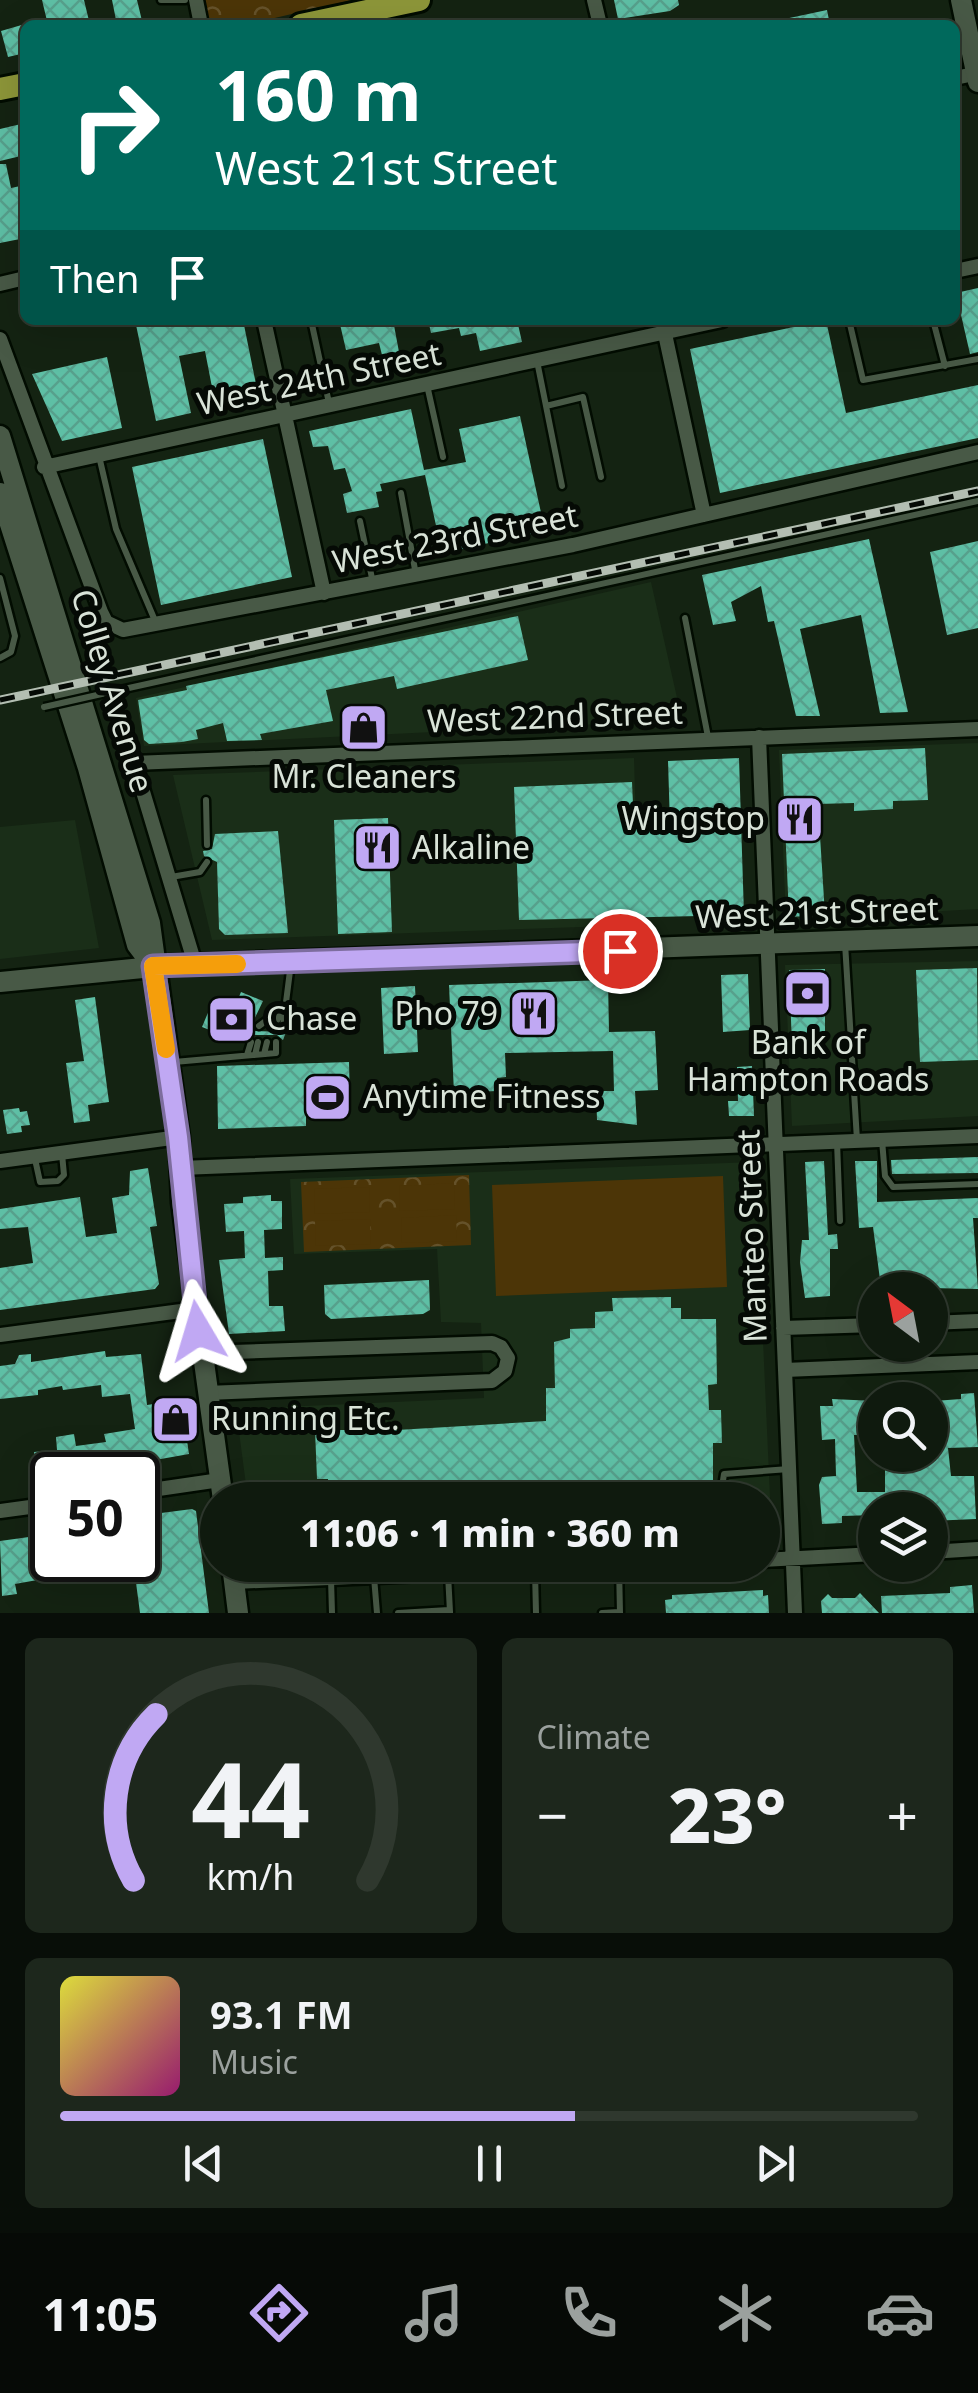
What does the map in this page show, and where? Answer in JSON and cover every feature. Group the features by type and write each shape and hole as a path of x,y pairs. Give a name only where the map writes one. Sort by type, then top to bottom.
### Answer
{"main road":[{"path":"319,20 373,5 420,0"},
{"path":"966,1 972,76"},
{"name":"Colley Avenue","path":"0,436 150,923 220,1482"},
{"name":"Colley Avenue","path":"0,494 88,768 137,945 153,966"},
{"name":"West 21st Street","path":"0,982 153,966 978,936"},
{"path":"234,1582 238,1613"}],"street":[{"path":"265,325 324,593"},
{"path":"664,326 704,516"},
{"name":"West 24th Street","path":"44,467 537,360 664,326"},
{"path":"0,339 44,467"},
{"name":"West 23rd Street","path":"44,467 106,622 124,630 704,516 978,452"},
{"name":"West 22nd Street","path":"134,763 978,729"},
{"path":"125,732 196,964"},
{"name":"Manteo Street","path":"759,736 795,1613"},
{"path":"180,1168 978,1136"},
{"path":"0,1161 178,1137"},
{"path":"0,1335 196,1309"},
{"path":"948,1322 978,1321"},
{"path":"783,1328 858,1326"},
{"path":"202,1352 492,1342 508,1358 505,1372 492,1381 207,1393"},
{"path":"785,1370 978,1362"},
{"path":"160,1491 200,1491"},
{"path":"0,1511 30,1507"},
{"path":"948,1551 978,1549"},
{"path":"780,1559 858,1555"}],"lane":[{"path":"161,0 184,0"},
{"path":"312,325 329,405"},
{"path":"850,325 863,380 978,359"},
{"path":"935,325 945,366"},
{"path":"537,360 562,486"},
{"path":"427,384 443,458"},
{"path":"546,406 584,397 601,477"},
{"path":"99,454 116,529 158,626"},
{"path":"401,493 416,575"},
{"path":"44,707 978,501"},
{"path":"360,521 373,584"},
{"path":"0,658 10,652 15,636 1,583"},
{"path":"684,618 708,738"},
{"path":"206,800 206,845"},
{"path":"170,877 200,872 207,862"},
{"path":"845,941 857,1140"},
{"path":"284,1008 270,1026 284,1008 290,963"},
{"path":"255,1054 263,1042 255,1054"},
{"path":"168,1063 255,1054"},
{"path":"882,1139 885,1176 894,1187 978,1184"},
{"path":"837,1141 840,1221"},
{"path":"34,1156 37,1179 44,1184 62,1179 62,1153"},
{"path":"723,1482 724,1474 789,1469"},
{"path":"331,1582 332,1613"},
{"path":"374,1582 377,1613"},
{"path":"398,1613 450,1612 448,1582"},
{"path":"535,1582 536,1613"},
{"path":"602,1613 620,1612 619,1582"}],"shaded area":[{"path":"651,582 682,720 144,746 136,698"},
{"path":"978,743 978,909 786,920 779,750"},
{"path":"634,758 639,925 212,940 173,775"},
{"path":"75,820 99,948 0,959 0,827"},
{"path":"978,961 978,1116 792,1126 785,965"},
{"path":"755,1162 769,1482 246,1482 236,1409 484,1398 481,1323 441,1322 437,1249 294,1254 290,1179"}],"green space":[{"path":"202,0 352,0 266,20 207,20"},
{"path":"469,1175 471,1245 304,1252 301,1182"},
{"path":"723,1176 727,1287 496,1296 492,1185"},
{"path":"454,1183 455,1209 400,1211 399,1186"},
{"path":"369,1187 370,1212 315,1214 314,1189"},
{"path":"456,1215 457,1241 402,1243 401,1218"},
{"path":"370,1219 371,1244 316,1246 315,1221"}],"building":[{"path":"42,0 84,0 89,20 47,20"},
{"path":"112,0 137,0 142,20 116,20"},
{"path":"614,0 678,0 679,5 670,11 618,19"},
{"path":"827,10 829,20 780,20"},
{"path":"20,25 20,54 8,57 1,31"},
{"path":"20,124 20,156 0,161 0,129"},
{"path":"0,164 6,164 11,188 20,186 20,239 0,243"},
{"path":"978,288 978,352 970,354 960,310 960,292"},
{"path":"136,325 244,325 259,399 216,408 205,351 179,356 191,413 156,421"},
{"path":"340,325 394,325 402,368 386,371 379,343 346,350"},
{"path":"429,325 518,325 522,342 480,351 476,333 461,336 459,328 431,333"},
{"path":"803,325 827,325 846,413 978,385 978,438 720,493 690,349"},
{"path":"107,357 122,428 62,441 32,374"},
{"path":"411,409 424,470 466,462 459,429 520,416 545,531 442,553 425,475 380,484 382,491 376,492 379,507 347,513 343,494 352,491 345,468 334,470 328,446 313,447 309,431"},
{"path":"263,439 292,577 161,605 132,467"},
{"path":"869,539 908,712 880,713 861,615 800,629 820,716 796,716 774,621 768,622 761,586 731,602 736,621 713,625 702,575"},
{"path":"978,541 978,628 947,635 930,552"},
{"path":"518,616 528,660 397,689 394,676 326,690 333,721 260,734 262,740 227,741 223,723 196,730 198,739 149,744 144,740 138,700 187,690 186,686"},
{"path":"925,748 928,800 893,801 893,809 854,811 854,803 818,804 825,915 789,917 782,754"},
{"path":"739,758 744,915 519,920 514,787 632,782 634,826 670,825 668,761"},
{"path":"388,818 392,932 338,934 334,820"},
{"path":"278,831 288,933 225,935 219,929 217,862 204,856 203,851 212,849 215,834"},
{"path":"977,968 978,1060 920,1062 916,970"},
{"name":"Bank of Hampton Roads","path":"825,969 825,1044 792,1045 789,970"},
{"path":"748,974 750,1030 723,1032 721,975"},
{"path":"608,980 609,1032 655,1031 658,1090 635,1091 637,1125 597,1120 596,1091 614,1091 613,1051 505,1053 506,1077 497,1078 497,1091 454,1093 449,985"},
{"path":"415,986 418,1052 384,1054 381,988"},
{"name":"Chase","path":"241,992 263,1001 252,1024 254,1031 286,1032 283,1040 277,1035 250,1035 243,1043 202,1027 212,1003 233,1011"},
{"path":"95,997 109,1102 88,1105 90,1121 74,1123 66,1063 84,1061 75,1000"},
{"path":"349,1062 350,1102 306,1103 306,1126 218,1129 217,1066"},
{"path":"752,1066 754,1116 729,1116 728,1101 738,1101 737,1067"},
{"path":"19,1108 20,1112 27,1111 30,1125 21,1126 22,1132 7,1134 3,1110"},
{"path":"978,1157 978,1173 892,1174 891,1160"},
{"path":"824,1161 828,1235 837,1234 838,1249 830,1249 830,1296 805,1298 800,1262 802,1240 809,1240 805,1162"},
{"path":"855,1161 877,1161 877,1202 978,1198 978,1218 973,1218 978,1289 948,1288 948,1272 879,1272 873,1227 859,1228"},
{"path":"148,1168 157,1226 150,1227 159,1284 155,1289 0,1310 0,1268 33,1263 28,1227 0,1229 0,1209 80,1197 86,1237 117,1233 112,1198 129,1195 130,1171"},
{"path":"271,1195 271,1201 282,1201 282,1229 264,1230 265,1258 283,1257 283,1270 268,1271 269,1306 283,1306 285,1331 229,1334 219,1260 245,1258 244,1231 226,1232 224,1204 243,1203 243,1197"},
{"path":"429,1280 430,1310 423,1314 331,1319 325,1314 324,1285"},
{"path":"671,1297 671,1308 681,1308 681,1319 716,1319 717,1384 708,1385 709,1410 721,1410 722,1443 713,1443 713,1482 317,1479 315,1430 397,1430 546,1421 546,1388 555,1388 554,1342 570,1338 570,1329 595,1328 595,1312 613,1311 612,1298"},
{"path":"105,1351 106,1357 141,1354 147,1405 181,1400 189,1454 160,1459 160,1452 34,1452 57,1450 56,1437 74,1434 76,1446 106,1442 104,1434 135,1429 130,1394 102,1397 101,1385 63,1390 62,1386 38,1390 38,1395 0,1399 0,1366 15,1364 19,1355 31,1354 31,1362"},
{"path":"974,1393 978,1447 948,1448 948,1400 961,1399 961,1394"},
{"path":"832,1399 858,1400 858,1435 854,1435 858,1516 842,1516 842,1523 822,1524 819,1485 822,1477 836,1476 835,1439 822,1440 820,1406 833,1406"},
{"path":"948,1448 951,1476 974,1476 976,1519 948,1520 948,1492 885,1492 885,1472 948,1472"},
{"path":"196,1511 200,1582 205,1582 209,1613 140,1613 136,1582 160,1582 160,1513"},
{"path":"30,1537 30,1581 15,1584 17,1594 2,1596 0,1541"},
{"path":"972,1585 974,1613 882,1613 881,1596 950,1593 950,1587"},
{"path":"763,1590 763,1596 768,1595 769,1613 666,1613 665,1600 672,1599 672,1595"},
{"path":"860,1593 879,1613 822,1613 821,1601 828,1594 832,1598 855,1598"}],"railway":[{"path":"0,700 978,491"}],"slow traffic":[{"path":"166,1049 153,966 237,964"}],"place":[{"name":"Mr. Cleaners","path":"364,727"},
{"name":"Wingstop","path":"800,819"},
{"name":"Alkaline","path":"377,848"},
{"name":"Bank of Hampton Roads","path":"808,993"},
{"name":"Pho 79","path":"533,1014"},
{"name":"Chase","path":"231,1019"},
{"name":"Anytime Fitness","path":"328,1097"},
{"name":"Running Etc.","path":"176,1419"}],"route":[{"path":"198,1331 178,1137 153,966 620,951"}]}
